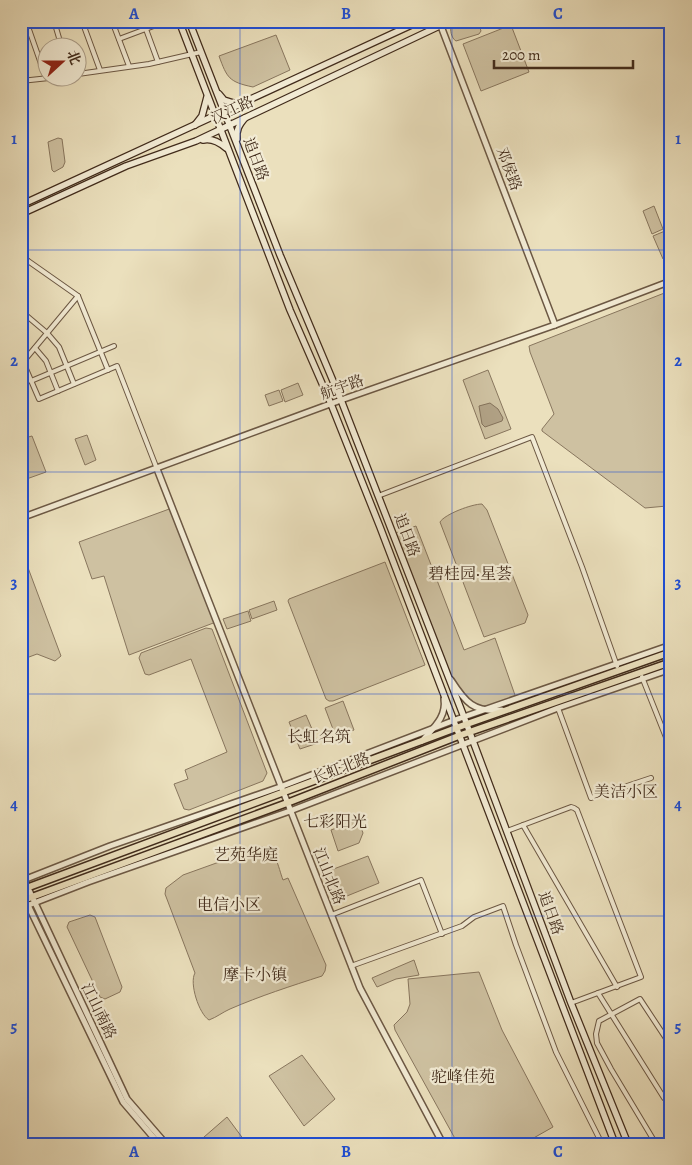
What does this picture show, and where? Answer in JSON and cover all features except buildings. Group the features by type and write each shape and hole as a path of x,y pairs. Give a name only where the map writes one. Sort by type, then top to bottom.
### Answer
{"highway":[{"name":"长虹北路","path":"23,889 281,790 510,709 617,666 671,652"},
{"name":"长虹北路","path":"28,901 461,735 641,676 671,662"}],"main road":[{"name":"追日路","path":"179,21 290,310 331,404 461,735 615,1144"},
{"name":"追日路","path":"190,21 280,255 341,400 467,724 571,1003 628,1144"},
{"name":"汉江路","path":"21,205 420,21"},
{"name":"汉江路","path":"21,214 126,166 196,141 440,24 450,21"},
{"path":"216,91 224,100 240,105"},
{"path":"193,127 202,116 207,95"},
{"path":"237,144 236,132 246,117"},
{"path":"196,141 208,139 221,143 228,149"}],"street":[{"path":"26,21 38,54"},
{"path":"54,21 59,38"},
{"path":"82,21 100,70"},
{"path":"112,21 129,66"},
{"path":"142,21 158,62"},
{"path":"119,39 166,21"},
{"name":"邓侯路","path":"440,24 555,325"},
{"path":"88,72 158,62 201,52"},
{"path":"21,81 38,79"},
{"path":"21,256 78,296 108,370"},
{"path":"21,267 27,260"},
{"name":"航宇路","path":"21,518 341,400 555,325 671,281"},
{"path":"78,296 22,363 39,399 117,366 157,469"},
{"path":"21,311 47,333 58,347 74,384"},
{"path":"31,381 114,346"},
{"path":"35,348 46,361 58,391"},
{"path":"378,496 532,437 582,567 617,666"},
{"name":"江山北路","path":"157,469 286,803 360,988 443,1144"},
{"path":"23,889 21,881 110,846 281,790 455,720 617,666 671,644"},
{"path":"21,908 28,901 290,810 641,676 671,669"},
{"path":"448,676 462,697 472,706 489,712 510,709"},
{"path":"641,676 671,750"},
{"path":"422,741 443,714 444,702 440,681"},
{"path":"558,708 591,798 651,778"},
{"path":"507,831 571,807 577,810 641,978 571,1003"},
{"path":"523,825 616,986"},
{"path":"331,915 421,880 442,934"},
{"name":"江山南路","path":"23,889 123,1102 159,1144"},
{"name":"江山南路","path":"28,901 127,1099 166,1144"},
{"path":"352,966 442,934 462,926 474,917 503,906 556,1052 602,1144"},
{"path":"598,993 664,1098"},
{"path":"656,1144 634,1110 597,1043 596,1034 599,1021 640,999 671,1046"},
{"path":"661,1144 671,1138"}],"shaded area":[{"path":"460,21 478,21 481,31 479,34 456,41 451,34 451,25"},
{"path":"511,25 529,72 481,91 463,44"},
{"path":"276,35 290,70 253,87 230,78 219,56"},
{"path":"58,138 62,139 65,162 63,167 54,172 52,170 48,142"},
{"path":"654,206 663,229 652,234 643,211"},
{"path":"665,231 671,247 671,256 663,259 653,236"},
{"path":"671,292 671,515 667,506 645,508 542,431 554,414 529,346"},
{"path":"488,370 511,429 485,439 463,380"},
{"path":"298,383 303,395 285,402 281,390"},
{"path":"279,390 283,401 269,406 265,395"},
{"path":"490,403 498,409 503,418 502,421 485,427 482,424 479,406"},
{"path":"87,435 96,460 85,465 75,439"},
{"path":"32,436 46,472 21,481 21,439"},
{"path":"482,504 487,510 528,615 525,623 484,637 440,522 459,510"},
{"path":"172,508 216,622 129,655 104,576 92,579 79,542"},
{"path":"416,526 464,650 495,638 516,698 482,710 472,706 448,676 393,534"},
{"path":"21,549 61,656 55,661 37,654 21,660"},
{"path":"385,562 425,665 329,701 326,699 288,601"},
{"path":"274,601 277,610 252,619 249,610"},
{"path":"248,611 251,621 227,629 223,619"},
{"path":"206,628 212,629 267,773 263,781 189,810 184,809 174,784 188,779 185,770 227,752 191,659 149,675 145,674 139,658 141,653"},
{"path":"343,701 354,730 336,737 325,708"},
{"path":"306,715 318,743 300,749 289,722"},
{"path":"358,820 363,833 359,843 338,851 331,830"},
{"path":"261,847 266,848 273,854 283,880 288,878 326,965 325,971 322,976 253,1000 209,1020 202,1012 196,998 193,984 195,973 165,894 166,888 183,875"},
{"path":"368,856 379,883 342,898 331,870"},
{"path":"90,915 95,917 122,987 120,992 105,999 100,997 67,927 69,922"},
{"path":"414,960 419,975 396,979 377,987 372,978"},
{"path":"479,972 502,1030 553,1127 523,1144 458,1144 395,1030 394,1025 407,1012 410,1004 408,979"},
{"path":"302,1055 335,1099 304,1126 269,1076"},
{"path":"227,1117 247,1144 196,1144"}],"district":[{"name":"碧桂园·星荟","path":"470,574"},
{"name":"长虹名筑","path":"319,737"},
{"name":"美洁小区","path":"626,792"},
{"name":"七彩阳光","path":"335,822"},
{"name":"艺苑华庭","path":"246,855"},
{"name":"电信小区","path":"229,905"},
{"name":"摩卡小镇","path":"255,975"},
{"name":"驼峰佳苑","path":"463,1077"}]}
